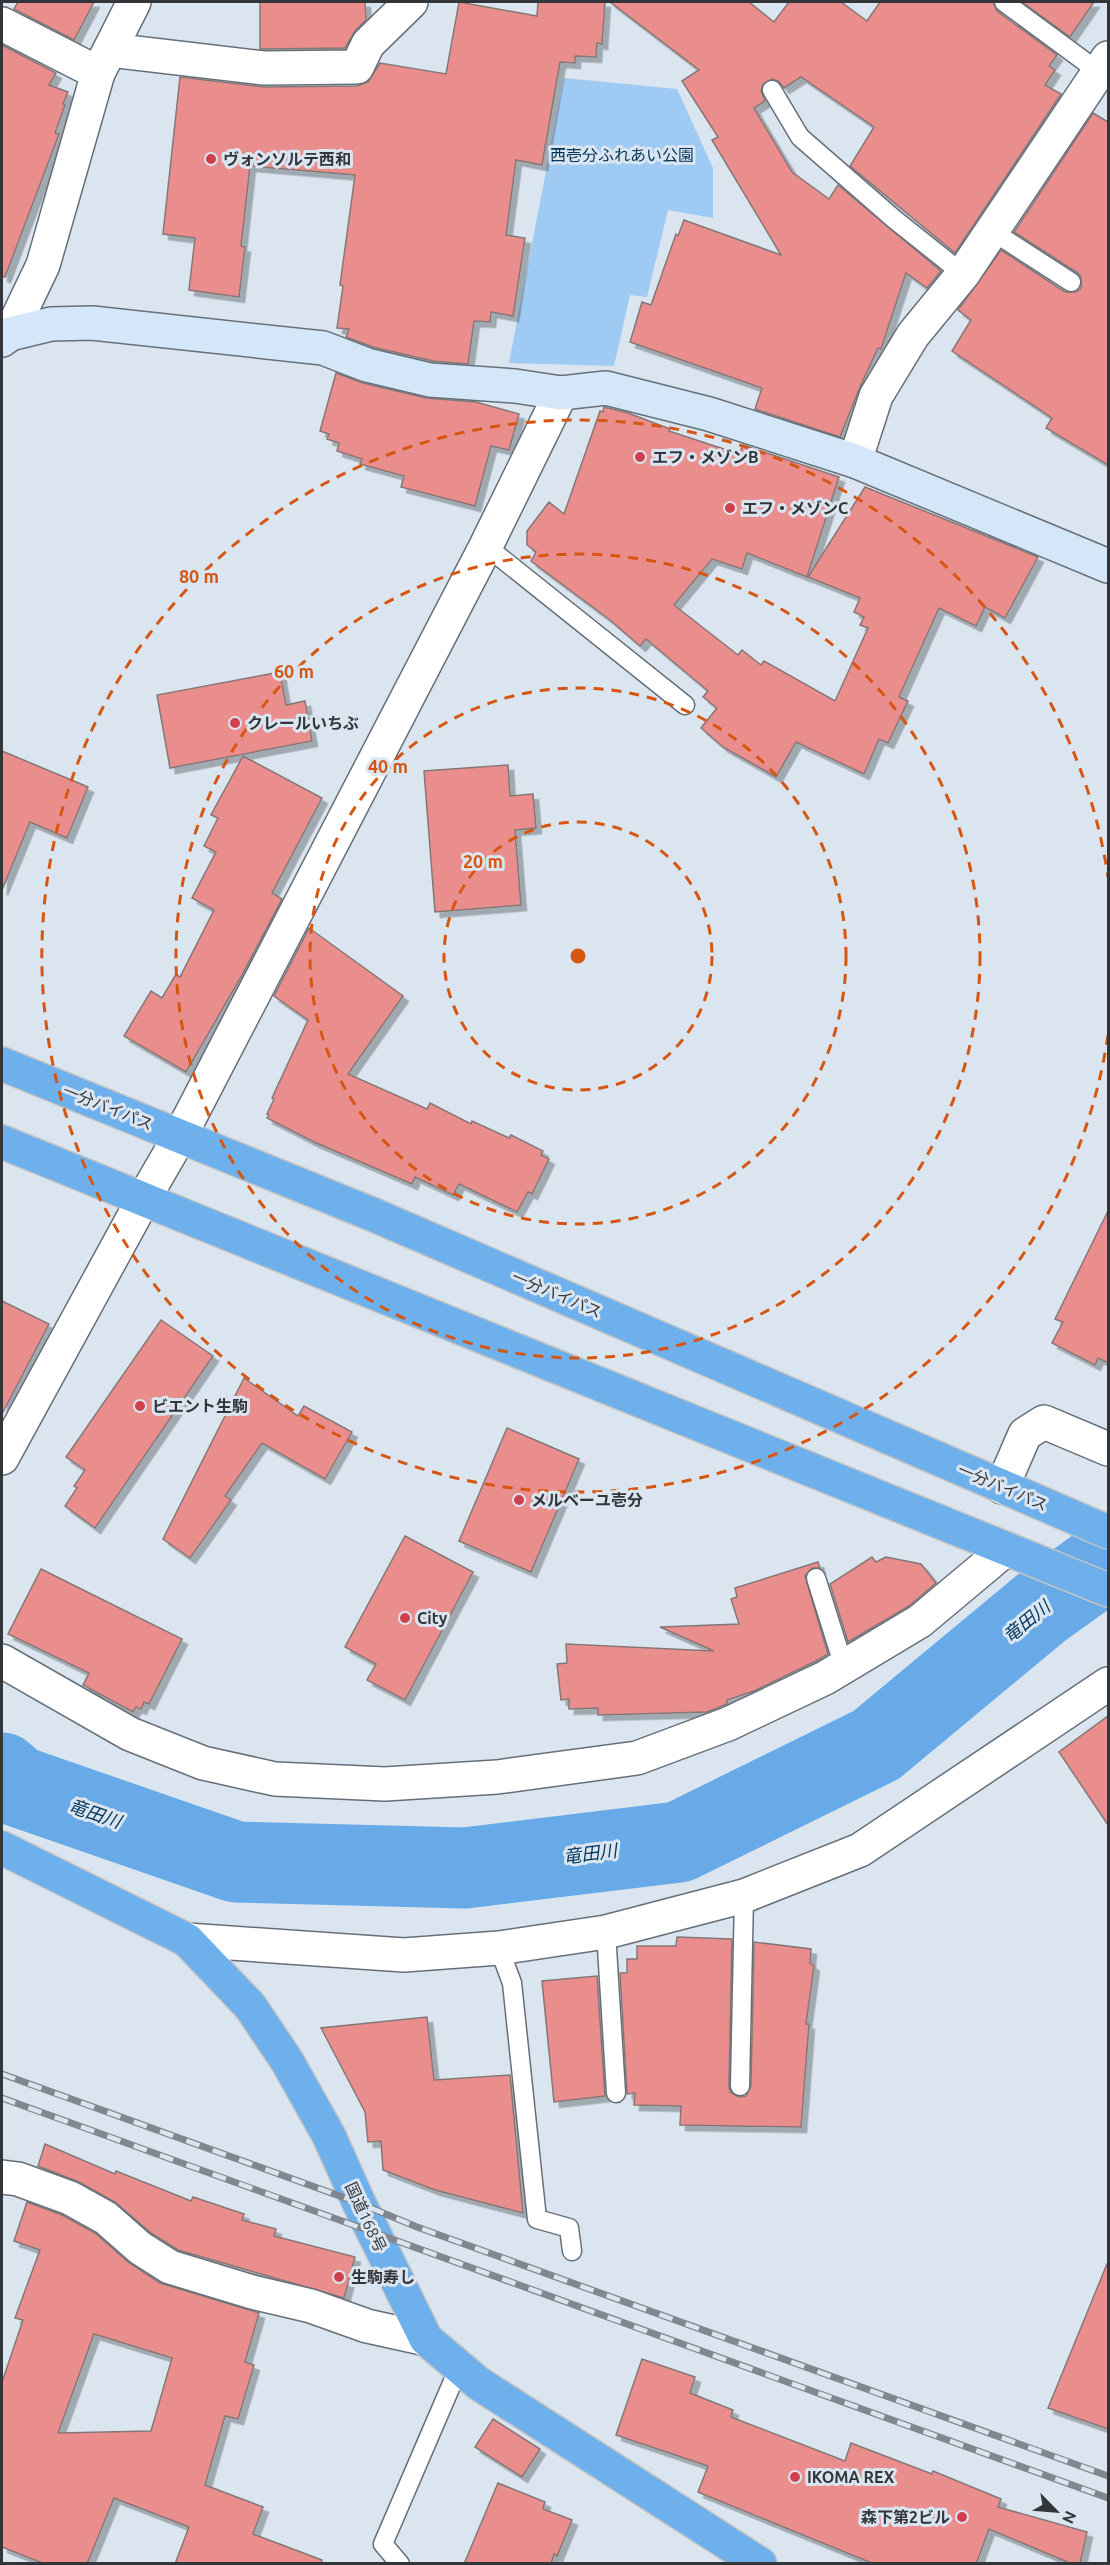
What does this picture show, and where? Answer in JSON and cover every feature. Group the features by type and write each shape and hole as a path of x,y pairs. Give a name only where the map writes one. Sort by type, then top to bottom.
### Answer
{"highway":[{"name":"一分バイパス","path":"2,1064 374,1215 1002,1487 1095,1525"},
{"path":"2,1142 1108,1590"},
{"name":"国道168号","path":"2,1848 187,1941 250,2006 287,2061 329,2136 359,2203 426,2339 478,2382 760,2564"}],"street":[{"path":"6,337 43,265 104,61 134,2"},
{"path":"2,24 104,61 264,68 357,67 368,44 411,2"},
{"path":"855,461 876,396 913,335 963,274 1104,65"},
{"path":"6,337 51,324 92,323 323,348 367,365 430,380 515,386 561,393 606,388 709,414 855,461 1108,566"},
{"path":"2,1458 180,1136 486,546 561,393"},
{"path":"1002,1487 1025,1434 1044,1422 1108,1449"},
{"path":"2,1660 130,1734 203,1763 275,1779 385,1784 497,1777 637,1758 728,1724 825,1678 920,1621 1006,1549"},
{"path":"187,1941 404,1955 499,1948 606,1932 744,1896 860,1850 1108,1683"},
{"path":"2,2177 18,2179 70,2198 106,2218 140,2248 170,2266 252,2292 311,2306 367,2326 426,2339"}],"lane":[{"path":"1004,2 1104,65"},
{"path":"772,90 800,138 894,219 963,274"},
{"path":"992,231 1071,282"},
{"path":"486,546 685,705"},
{"path":"816,1578 844,1667"},
{"path":"740,2086 744,1896"},
{"path":"606,1932 616,2092"},
{"path":"499,1948 512,1983 537,2218 569,2228 572,2251"},
{"path":"400,2564 383,2544 460,2365"}],"green space":[{"name":"西壱分ふれあい公園","path":"564,78 677,89 713,168 713,218 668,210 647,297 630,295 614,366 509,363"}],"building":[{"path":"18,2 94,2 74,40 14,9"},
{"path":"260,2 365,2 366,20 355,31 345,48 260,49"},
{"path":"459,2 537,16 538,2 605,2 602,44 597,43 596,57 575,56 575,63 560,62 542,165 516,160 506,235 525,238 513,316 491,312 490,322 474,321 468,364 433,361 373,347 346,337 349,329 337,328 343,286 340,285 355,175 250,166 241,246 245,247 239,297 189,290 195,238 163,234 180,77 264,87 357,86 368,82 380,63 446,74"},
{"path":"610,2 749,2 774,22 789,2 841,2 867,21 880,2 993,2 997,11 1057,55 1049,66 1055,70 1045,85 1061,94 955,253 850,166 874,127 801,77 784,88 778,81 772,79 763,84 761,91 765,101 754,108 792,172 829,199 838,185 941,271 927,288 906,273 881,349 878,348 840,437 755,409 762,388 630,342 642,302 651,305 676,234 678,236 684,220 781,255 712,140 718,137 682,81 699,70"},
{"path":"1022,2 1094,2 1070,37"},
{"path":"2,45 56,73 49,85 68,92 55,133 59,134 5,277 2,276"},
{"path":"1093,113 1108,122 1108,465 1046,428 1052,418 952,351 971,320 958,310 1001,250 1065,292 1076,292 1081,288 1081,277 1078,273 1014,232"},
{"path":"336,373 363,383 426,398 476,402 519,414 509,450 491,446 475,506 401,487 404,476 360,464 362,459 337,451 339,443 327,439 329,434 320,431"},
{"path":"604,407 628,413 670,429 669,431 739,454 743,445 839,477 807,577 747,553 742,569 712,559 674,605 738,655 742,650 761,665 764,661 835,701 868,628 860,625 864,617 854,612 860,598 808,577 865,487 1038,557 1005,618 985,607 976,626 939,608 899,697 908,701 888,743 879,739 864,774 796,742 776,777 723,747 701,728 717,708 703,697 708,691 646,639 640,646 610,620 531,561 536,552 527,545 527,531 549,502 564,514 600,411 603,412"},
{"name":"クレールいちぶ","path":"280,672 286,705 305,701 312,741 170,768 157,695"},
{"path":"2,751 88,787 67,838 30,822 2,890"},
{"path":"243,756 322,798 272,893 282,899 241,977 186,1072 124,1036 151,991 162,998 176,974 180,977 214,910 192,898 216,852 204,846 218,818 211,815"},
{"path":"508,765 510,796 533,794 536,828 515,830 521,905 435,912 424,771"},
{"path":"309,928 403,996 348,1074 427,1109 430,1103 471,1124 472,1121 509,1138 511,1135 543,1151 541,1155 549,1159 532,1194 528,1192 517,1212 459,1184 453,1195 415,1177 412,1184 314,1142 267,1118 274,1099 272,1098 308,1020 274,996"},
{"path":"1108,1211 1108,1363 1098,1358 1095,1365 1052,1343 1063,1322 1055,1319"},
{"path":"2,1301 49,1324 2,1414"},
{"name":"ビエント生駒","path":"161,1320 213,1356 95,1528 65,1506 77,1488 74,1486 85,1470 66,1457"},
{"path":"244,1378 298,1416 304,1406 352,1432 325,1479 262,1443 225,1496 231,1500 190,1558 163,1539"},
{"name":"メルベーユ壱分","path":"507,1428 579,1459 531,1572 459,1541"},
{"name":"City","path":"405,1536 473,1572 405,1700 367,1680 376,1664 345,1647"},
{"path":"872,1557 876,1562 886,1557 921,1564 936,1583 909,1606 848,1642 830,1584"},
{"path":"818,1562 820,1568 812,1568 805,1576 828,1654 816,1661 754,1691 727,1700 727,1704 707,1712 598,1715 598,1708 569,1709 569,1699 561,1700 557,1664 567,1663 566,1644 714,1651 660,1627 739,1624 731,1599 737,1597 735,1588"},
{"path":"41,1569 182,1639 149,1704 144,1702 141,1709 136,1707 133,1712 83,1685 89,1673 8,1634"},
{"path":"1108,1716 1108,1825 1059,1752"},
{"path":"677,1937 732,1939 729,2086 730,2092 739,2097 746,2096 751,2086 754,1942 811,1949 810,1963 814,1966 806,2024 809,2024 801,2127 680,2125 681,2106 634,2105 635,2093 627,2094 620,1973 627,1973 627,1959 637,1959 637,1946 676,1946"},
{"path":"597,1976 605,2096 554,2102 542,1981"},
{"path":"427,2017 434,2080 510,2075 523,2213 435,2190 383,2170 381,2141 368,2142 365,2112 321,2028"},
{"path":"45,2144 115,2174 116,2171 191,2201 193,2197 244,2214 242,2220 276,2229 274,2236 355,2257 344,2298 178,2250 151,2233 115,2202 79,2182 38,2166"},
{"path":"27,2202 62,2215 95,2233 128,2262 160,2283 259,2313 245,2362 254,2365 238,2419 225,2416 205,2485 263,2507 253,2534 322,2560 321,2564 175,2564 189,2527 114,2498 87,2564 45,2564 2,2547 2,2382 23,2320 15,2318 40,2250 14,2241","holes":["94,2334 172,2358 151,2431 58,2433"]},
{"path":"1108,2264 1108,2429 1048,2408"},
{"path":"642,2359 695,2377 690,2393 733,2410 731,2417 845,2461 851,2443 932,2474 933,2471 1001,2499 998,2507 1087,2532 1080,2564 1072,2564 989,2529 976,2564 874,2564 698,2492 708,2466 616,2435"},
{"path":"493,2419 540,2449 522,2477 475,2447"},
{"path":"498,2483 545,2502 543,2509 572,2520 557,2556 554,2554 551,2564 464,2564"}],"waterway":[{"name":"竜田川","path":"2,1773 17,1786 236,1862 465,1868 679,1842 876,1745 1041,1608 1108,1560"}],"railway":[{"path":"2,2074 359,2203 417,2227 1108,2476"},
{"path":"2,2098 1108,2498"}],"place":[{"name":"ヴォンソルテ西和","path":"211,159"},
{"name":"エフ・メゾンB","path":"640,457"},
{"name":"エフ・メゾンC","path":"730,508"},
{"name":"クレールいちぶ","path":"235,723"},
{"name":"ビエント生駒","path":"140,1406"},
{"name":"メルベーユ壱分","path":"519,1500"},
{"name":"City","path":"405,1618"},
{"name":"生駒寿し","path":"339,2277"},
{"name":"IKOMA REX","path":"795,2477"},
{"name":"森下第2ビル","path":"962,2517"}]}
